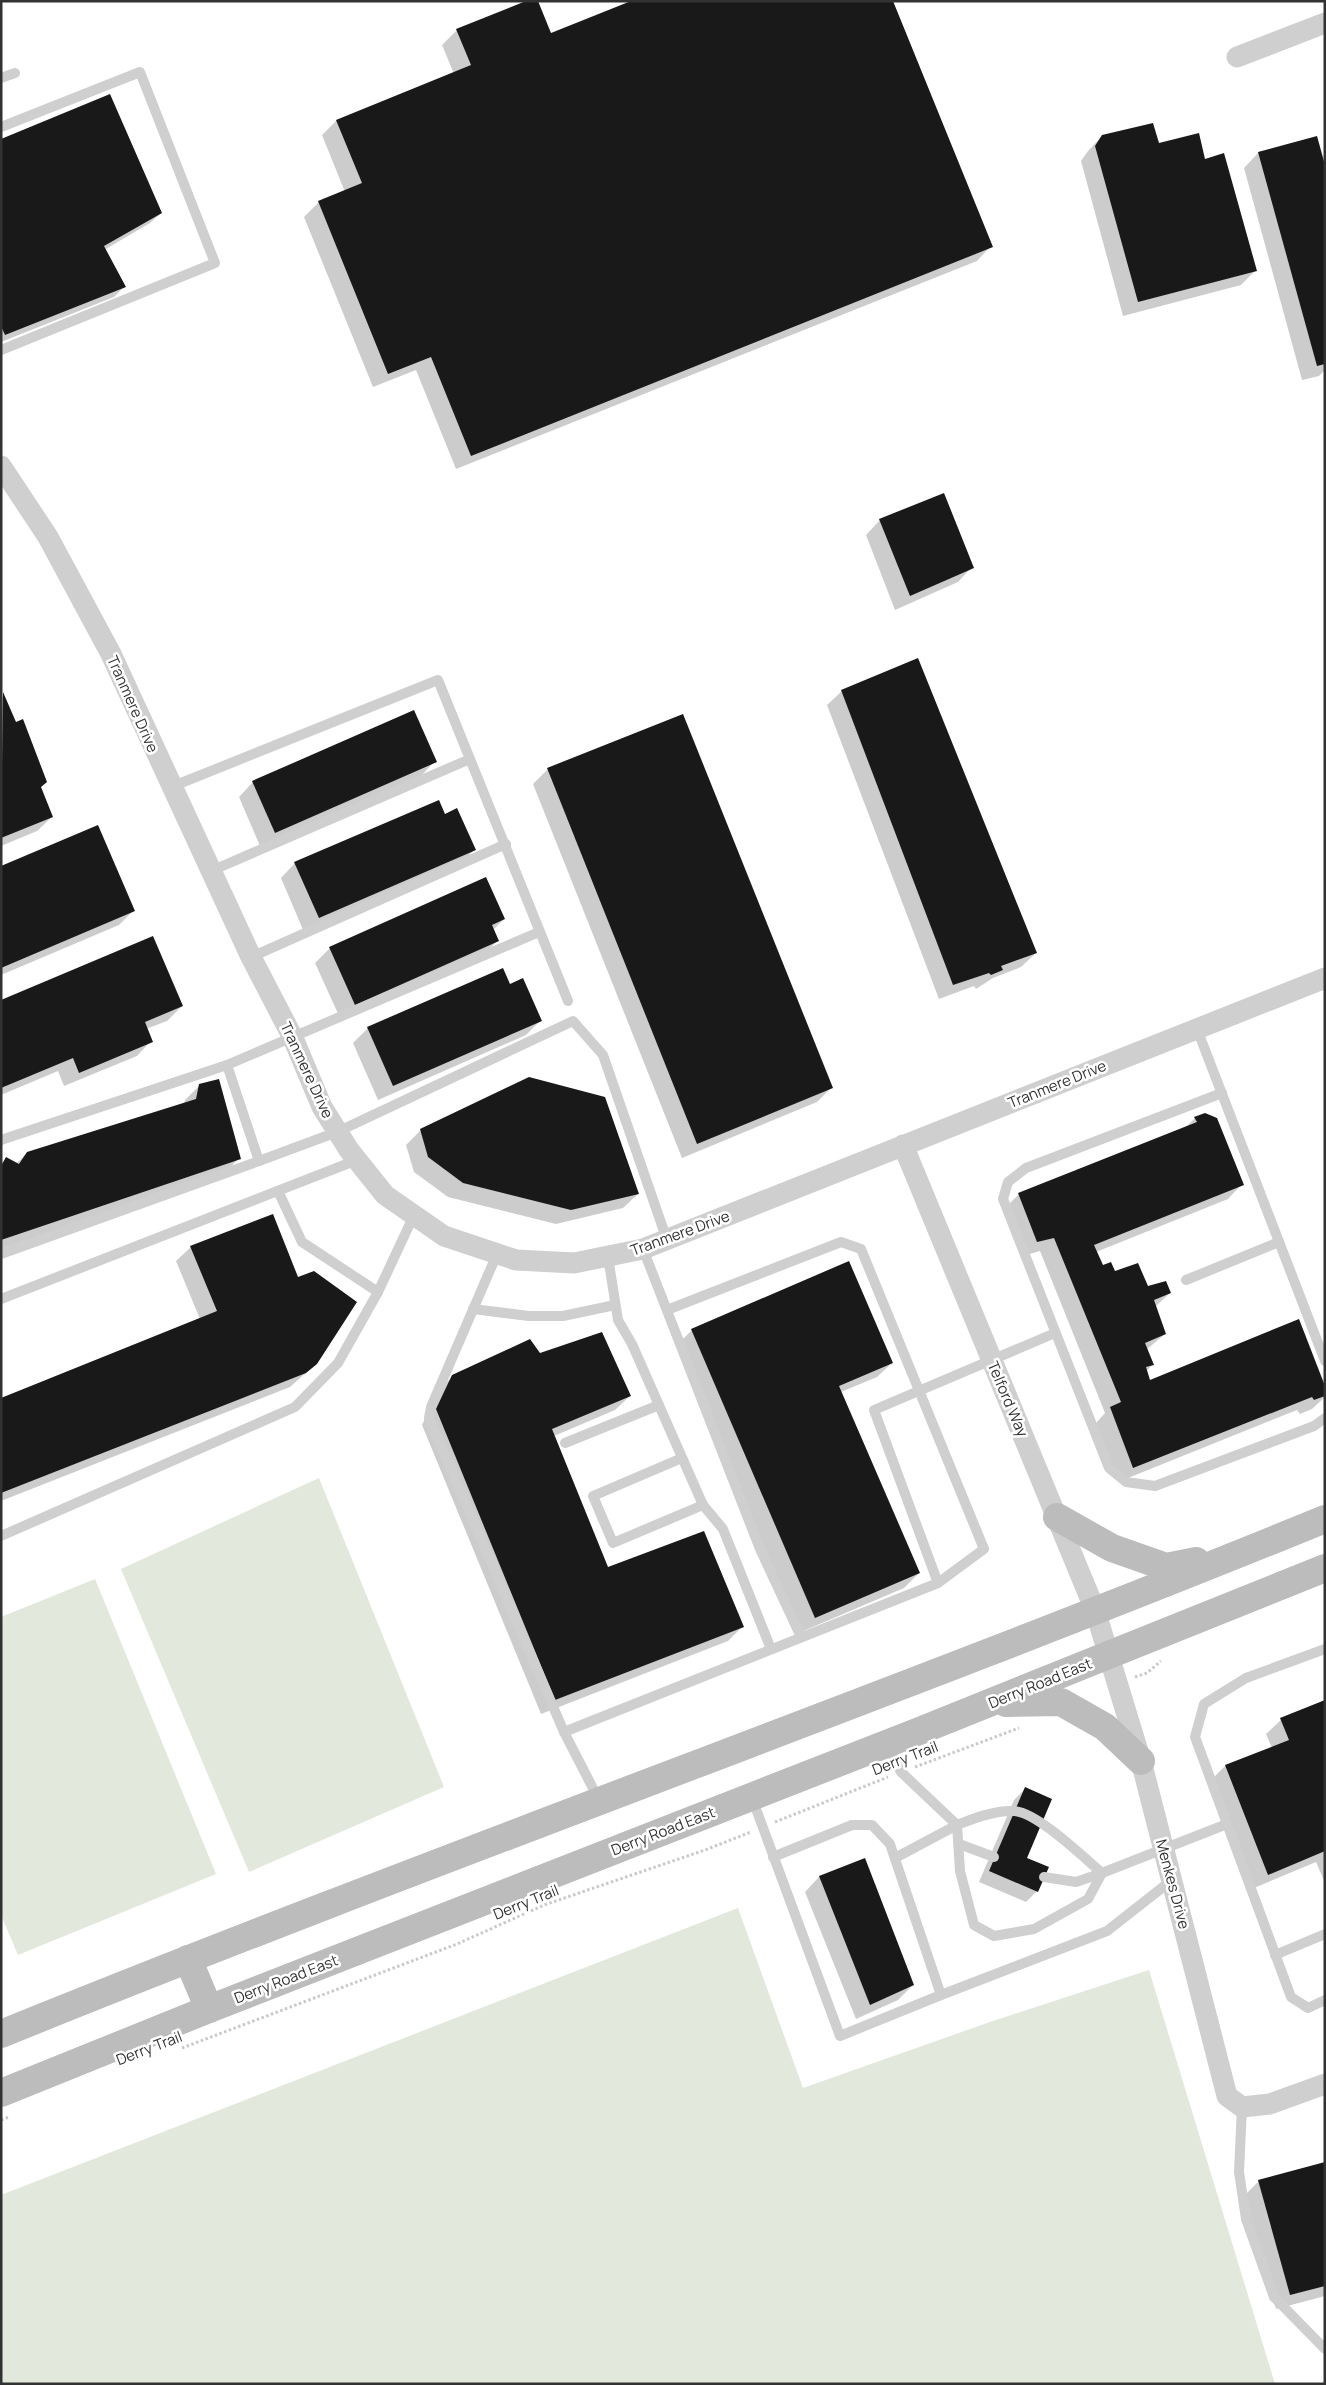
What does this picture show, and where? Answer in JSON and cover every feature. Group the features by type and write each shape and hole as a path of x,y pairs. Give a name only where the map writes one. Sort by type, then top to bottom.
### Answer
{"main road":[{"path":"1057,1517 1112,1548 1166,1567 1244,1552"},
{"path":"1,2034 188,1958 1095,1610 1325,1519"},
{"name":"Derry Road East","path":"6,2104 209,2009 887,1744 1325,1568"},
{"path":"987,1704 1061,1702 1105,1727 1141,1761"},
{"path":"188,1958 209,2009"}],"street":[{"path":"1237,57 1325,23"},
{"name":"Tranmere Drive","path":"1,466 48,537 92,617 251,956 293,1038 322,1107 357,1160 385,1195 444,1236 516,1260 574,1263 643,1249 1325,978"},
{"name":"Telford Way","path":"903,1145 1095,1610 1108,1656"},
{"name":"Menkes Drive","path":"1108,1656 1141,1761 1227,2096 1242,2107"},
{"path":"1242,2107 1270,2104 1325,2084"}],"lane":[{"path":"1,127 140,72 215,263 1,350"},
{"path":"1,78 14,73"},
{"path":"171,787 438,680 568,1000"},
{"path":"211,872 470,759"},
{"path":"251,956 506,844"},
{"path":"1,1140 227,1066 539,932"},
{"path":"1,1254 337,1132 573,1021 603,1055 667,1240"},
{"path":"1197,1029 1325,1361"},
{"path":"227,1066 259,1161"},
{"path":"1222,1093 1026,1168 1008,1182 1003,1200 1109,1468 1126,1482 1155,1486 1314,1426 1325,1418"},
{"path":"1,1299 357,1160"},
{"path":"278,1191 302,1242 378,1292"},
{"path":"1,1536 296,1407 338,1363 378,1292 414,1215"},
{"path":"564,1732 938,1583 984,1549 861,1249 841,1242 667,1310"},
{"path":"1186,1280 1279,1242"},
{"path":"643,1249 760,1549 801,1637"},
{"path":"497,1254 431,1407 429,1418 564,1732 599,1800"},
{"path":"608,1256 618,1320 632,1344 704,1505 723,1529 771,1649"},
{"path":"473,1309 529,1316 563,1316 615,1305"},
{"path":"938,1583 874,1410 1054,1333"},
{"path":"564,1443 659,1405"},
{"path":"682,1458 593,1496 613,1544 704,1505"},
{"path":"1325,1649 1246,1678 1204,1704 1194,1737 1291,1997 1308,2008 1325,2000"},
{"path":"887,1744 901,1772 957,1825 960,1871 974,1925 994,1936 1034,1929 1088,1899 1102,1873"},
{"path":"752,1797 840,2036 1107,1931 1172,1880"},
{"path":"895,1858 975,1817 1015,1811 1042,1823 1102,1873"},
{"path":"1044,1878 1076,1882 1227,1824"},
{"path":"773,1857 852,1825 872,1825 890,1844 941,1995"},
{"path":"958,1844 994,1857"},
{"path":"1275,1955 1325,1934"},
{"path":"1242,2107 1239,2172 1246,2219 1274,2297 1323,2343"}],"path":[{"name":"Derry Trail","path":"181,2048 457,1944 544,1906 705,1850 1020,1727"},
{"path":"1,2120 6,2104"}],"shaded area":[{"path":"319,1478 444,1787 249,1872 121,1569"},
{"path":"95,1579 216,1874 18,1955 1,1915 1,1617"},
{"path":"738,1908 803,2088 990,2022 1149,1970 1275,2384 1,2384 1,2195"}],"building":[{"path":"526,1 538,1 551,33 631,1 893,1 993,247 471,456 431,357 388,374 318,201 362,183 336,120 471,65 456,29"},
{"path":"110,94 162,213 104,246 126,287 5,335 1,326 1,139"},
{"path":"1153,123 1159,143 1199,133 1205,159 1224,153 1257,271 1138,302 1095,146 1102,135"},
{"path":"1317,136 1325,165 1325,364 1317,366 1258,152"},
{"path":"944,493 974,568 910,596 879,519"},
{"path":"918,658 1037,953 1001,966 1003,970 991,975 989,973 953,985 841,690"},
{"path":"3,692 16,722 23,719 47,782 41,787 53,817 1,838"},
{"path":"414,710 437,762 275,833 252,781"},
{"path":"683,714 833,1088 697,1144 547,768"},
{"path":"439,800 445,814 457,808 476,850 319,918 294,862"},
{"path":"98,825 135,911 1,968 1,866"},
{"path":"486,877 505,919 492,925 499,941 355,1005 329,947"},
{"path":"153,936 183,1006 145,1022 153,1042 79,1073 73,1058 1,1088 1,1000"},
{"path":"503,968 510,984 523,978 542,1021 393,1086 367,1027"},
{"path":"529,1077 605,1097 639,1194 571,1210 463,1183 428,1157 420,1129"},
{"path":"219,1079 241,1159 1,1240 1,1166 6,1157 19,1164 27,1152 196,1099 199,1084"},
{"path":"1205,1113 1217,1118 1244,1185 1094,1245 1103,1265 1111,1262 1115,1271 1138,1263 1148,1286 1166,1281 1171,1293 1154,1300 1166,1334 1145,1343 1154,1365 1146,1367 1150,1380 1299,1319 1325,1386 1325,1396 1314,1400 1312,1397 1133,1468 1110,1407 1121,1402 1054,1238 1037,1242 1018,1193 1197,1122 1194,1117"},
{"path":"273,1214 298,1277 314,1271 357,1302 317,1364 306,1373 1,1493 1,1398 217,1311 190,1246"},
{"path":"849,1261 893,1363 839,1386 920,1573 815,1618 691,1329"},
{"path":"602,1332 631,1396 552,1429 608,1567 704,1531 744,1627 555,1700 436,1409 452,1375 530,1339 540,1353"},
{"path":"1325,1700 1325,1851 1268,1875 1225,1765 1289,1740 1280,1718"},
{"path":"1025,1787 1052,1799 1027,1858 1049,1867 1038,1892 989,1871"},
{"path":"865,1858 914,1985 870,2005 819,1876"},
{"path":"1325,2162 1325,2286 1290,2295 1258,2180"}]}
